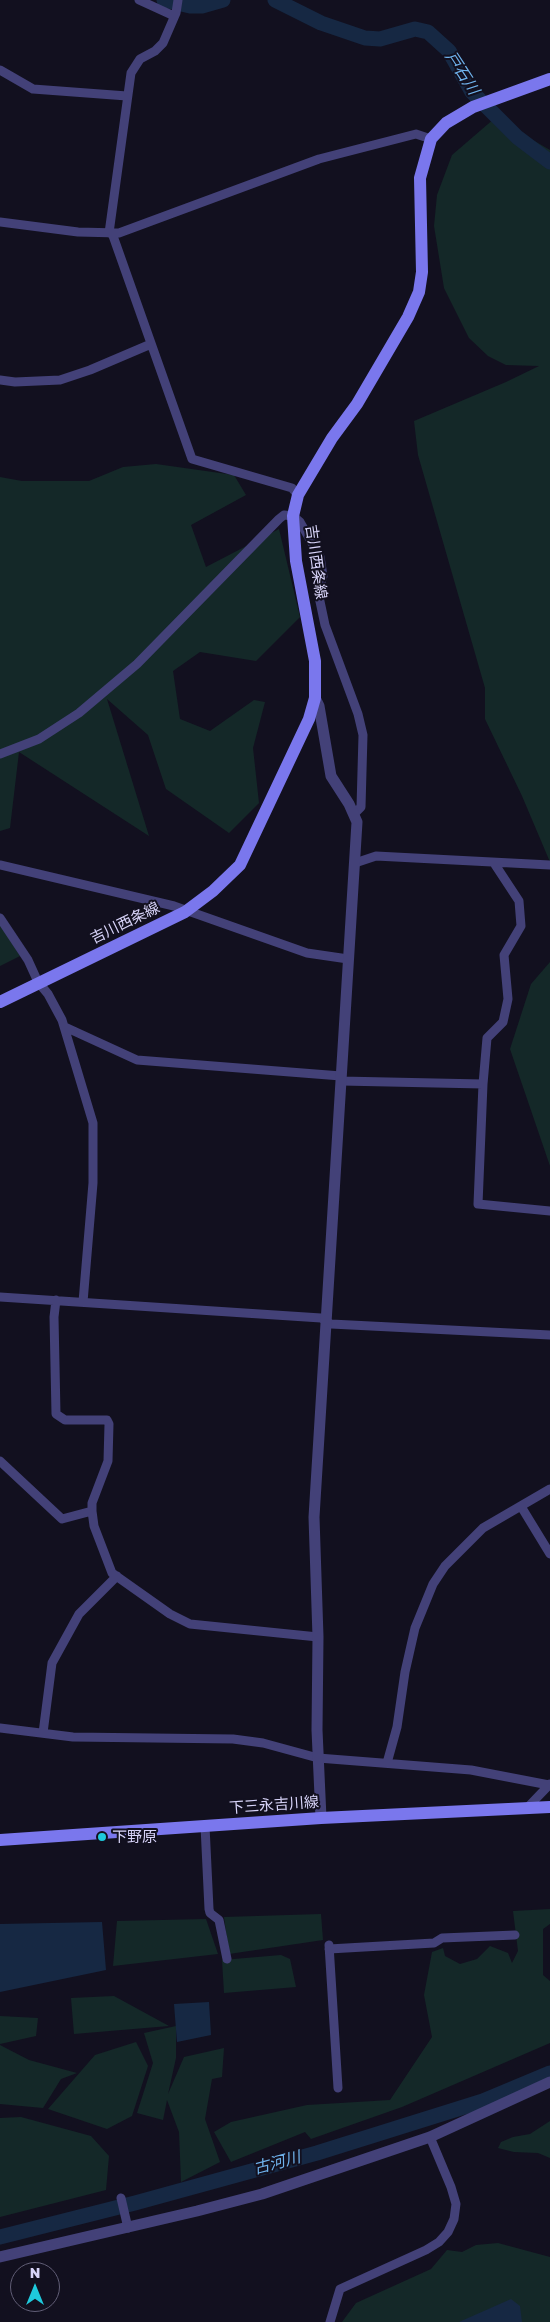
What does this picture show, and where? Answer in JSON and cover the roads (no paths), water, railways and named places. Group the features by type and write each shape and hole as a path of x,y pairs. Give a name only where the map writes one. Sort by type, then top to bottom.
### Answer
{"main road":[{"name":"吉川西条線","path":"0,1002 185,912 213,891 240,864 309,720 315,698 315,661 296,561 293,516 298,495 332,438 357,404 408,317 419,292 422,272 420,178 431,139 446,123 473,106 550,79"},
{"name":"下三永吉川線","path":"0,1840 321,1818 550,1807"}],"street":[{"path":"139,0 175,14"},
{"path":"178,0 175,14 163,43 155,51 140,59 131,72 111,233 192,458 292,488 298,495"},
{"path":"0,70 33,88 127,96"},
{"path":"0,222 119,233 319,159 416,134 431,139"},
{"path":"0,380 15,382 60,380 90,370 151,344"},
{"path":"0,754 39,739 79,713 137,664 279,519 284,515 293,516 300,522 320,557 322,576 318,592 325,625 358,714 363,735 360,807 354,814"},
{"path":"315,698 319,706 331,776 357,822 314,1517 318,1638 318,1758 321,1818"},
{"path":"355,863 376,856 550,865"},
{"path":"494,863 519,900 521,926 504,955 508,999 503,1022 488,1038 483,1084 478,1204 550,1211"},
{"path":"0,865 174,906 185,912 306,953 348,959"},
{"path":"0,918 28,960 38,982 48,994 64,1027 93,1123 93,1183 83,1302"},
{"path":"64,1027 137,1060 341,1079 483,1084"},
{"path":"0,1297 320,1318 331,1324 550,1335"},
{"path":"56,1300 54,1317 56,1414 64,1420 107,1420 109,1424 108,1461 92,1503 92,1511 94,1526 112,1573 170,1614 190,1624 318,1638"},
{"path":"0,1461 62,1519 92,1511"},
{"path":"387,1763 397,1727 405,1672 415,1628 433,1584 445,1566 483,1528 522,1508 550,1490"},
{"path":"522,1508 550,1554"},
{"path":"43,1733 52,1663 79,1614 116,1576"},
{"path":"0,1728 73,1737 233,1738 263,1743 318,1758 471,1770 549,1784"},
{"path":"528,1808 549,1784"},
{"path":"205,1826 208,1908 210,1913 219,1920 227,1959"},
{"path":"338,2088 329,1947 434,1943 442,1938 515,1936"},
{"path":"0,2257 127,2224 262,2194 430,2137 550,2082"},
{"path":"330,2322 340,2289 426,2250 439,2242 448,2232 454,2220 456,2204 430,2137"},
{"path":"121,2198 127,2224"}],"water":[{"path":"102,1922 106,1970 0,1992 0,1924"},
{"path":"209,2002 211,2035 177,2042 174,2004"},
{"path":"511,2299 520,2306 522,2322 459,2322"}],"waterway":[{"name":"戸石川","path":"164,0 190,6 202,6 223,0"},
{"name":"戸石川","path":"275,0 321,23 365,38 380,39 415,29 428,32 449,51 472,92 517,137 550,162"},
{"name":"古河川","path":"0,2237 135,2203 317,2153 483,2101 550,2073"}],"place":[{"name":"下野原","path":"102,1837"}]}
